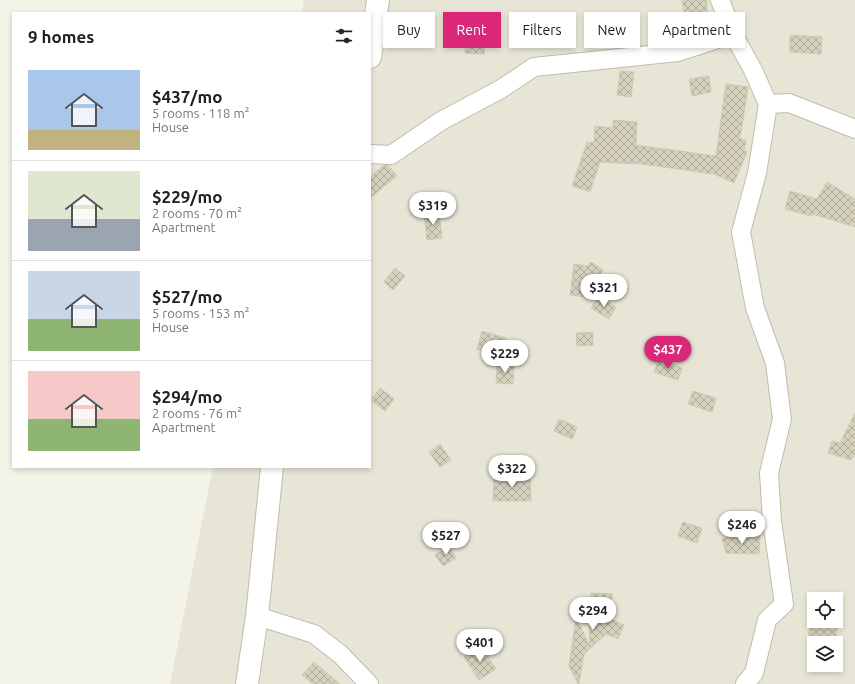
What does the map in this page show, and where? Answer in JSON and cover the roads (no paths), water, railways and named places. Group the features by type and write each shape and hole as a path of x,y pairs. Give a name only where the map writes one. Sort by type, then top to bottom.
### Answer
{"street":[{"path":"371,50 378,0"},
{"path":"720,0 725,12"},
{"path":"371,154 391,155 441,121 500,89 534,67 678,52 690,48"},
{"path":"741,48 753,70 768,104 756,173 741,232 755,308 774,363 782,419 769,473 772,521 784,604 767,620 754,673 745,684"},
{"path":"768,104 789,103 855,129"},
{"path":"247,684 257,616 272,468"},
{"path":"257,616 314,634 340,654 369,684"}]}
